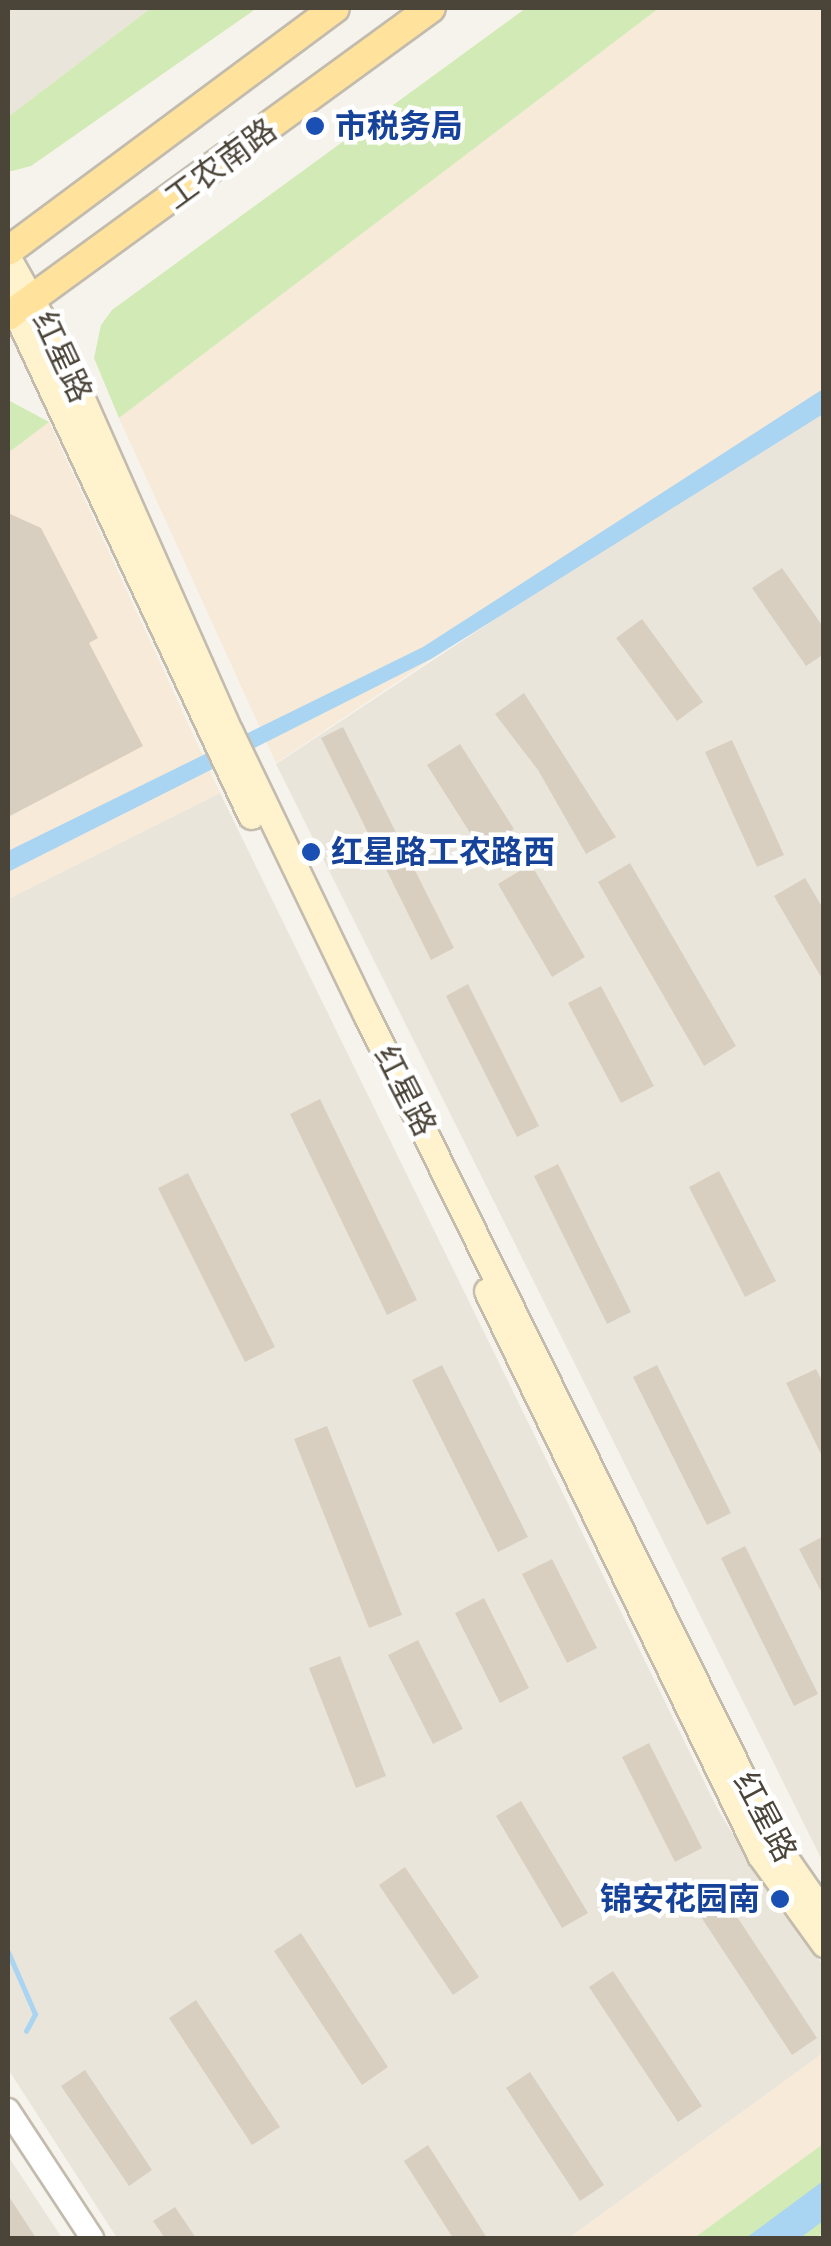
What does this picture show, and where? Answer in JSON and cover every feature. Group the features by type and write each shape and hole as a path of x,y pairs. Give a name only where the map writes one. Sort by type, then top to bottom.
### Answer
{"main road":[{"name":"工农南路","path":"8,255 336,8"},
{"name":"工农南路","path":"17,305 430,8"},
{"name":"红星路","path":"8,255 17,305 221,736 776,1845 824,1914"},
{"name":"红星路","path":"242,777 760,1855 824,1944"}],"street":[{"path":"8,2110 92,2238"}],"shaded area":[{"path":"8,8 151,8 8,117"},
{"path":"659,8 823,8 823,397 276,763 119,418"},
{"path":"823,402 823,1862 276,764"},
{"path":"49,422 220,793 8,899 8,453"},
{"path":"220,793 717,1808 774,1902 823,1965 823,2053 569,2238 117,2238 8,2069 8,899"},
{"path":"823,2053 823,2144 694,2238 569,2238"},
{"path":"8,2156 62,2238 8,2238"}],"green space":[{"path":"151,8 257,8 31,166 8,172 8,117"},
{"path":"526,8 659,8 119,418 94,358 101,325 112,310"},
{"path":"8,400 49,422 8,453"},
{"path":"823,2144 823,2233 816,2238 694,2238"}],"water":[{"path":"823,389 823,414 431,659 8,872 8,851 423,647"},
{"path":"823,2181 823,2221 800,2238 746,2238"}],"building":[{"path":"8,513 41,528 98,638 89,643 143,746 8,817"},
{"path":"782,568 824,628 824,654 806,666 752,588"},
{"path":"642,619 703,702 677,721 616,638"},
{"path":"524,693 616,837 586,854 538,770 495,714"},
{"path":"343,727 454,948 431,960 321,738"},
{"path":"732,740 784,855 757,867 705,752"},
{"path":"460,744 514,829 481,850 427,765"},
{"path":"630,863 736,1046 704,1066 598,882"},
{"path":"531,864 585,957 552,977 498,884"},
{"path":"805,878 824,910 824,982 774,896"},
{"path":"468,984 539,1126 517,1137 446,996"},
{"path":"601,986 654,1086 621,1103 568,1003"},
{"path":"320,1099 417,1300 387,1315 290,1114"},
{"path":"558,1164 631,1312 607,1324 534,1176"},
{"path":"719,1171 776,1281 745,1297 689,1187"},
{"path":"188,1173 275,1347 245,1362 158,1188"},
{"path":"442,1365 528,1537 498,1552 412,1380"},
{"path":"657,1365 731,1513 707,1525 633,1377"},
{"path":"816,1369 824,1385 824,1460 786,1383"},
{"path":"327,1426 402,1615 369,1628 294,1439"},
{"path":"824,1536 824,1597 799,1549"},
{"path":"745,1546 818,1694 794,1706 721,1558"},
{"path":"552,1559 597,1648 567,1663 522,1574"},
{"path":"484,1598 529,1688 500,1703 455,1613"},
{"path":"418,1640 463,1729 433,1744 388,1655"},
{"path":"340,1656 386,1776 356,1788 309,1668"},
{"path":"649,1743 702,1848 675,1862 622,1757"},
{"path":"521,1801 588,1913 562,1928 496,1816"},
{"path":"405,1867 479,1977 453,1995 379,1885"},
{"path":"726,1900 817,2038 792,2055 701,1917"},
{"path":"301,1933 388,2067 362,2085 274,1951"},
{"path":"613,1971 702,2106 678,2122 589,1987"},
{"path":"196,2000 280,2127 252,2145 169,2018"},
{"path":"85,2070 152,2170 129,2186 61,2086"},
{"path":"530,2072 604,2185 580,2201 506,2088"},
{"path":"428,2145 487,2238 453,2238 404,2161"},
{"path":"8,2195 36,2238 8,2238"},
{"path":"175,2207 196,2238 165,2238 153,2221"}],"waterway":[{"path":"8,1952 35,2014 26,2031"}],"place":[{"name":"市税务局","path":"315,126"},
{"name":"红星路工农路西","path":"311,852"},
{"name":"锦安花园南","path":"780,1899"}]}
